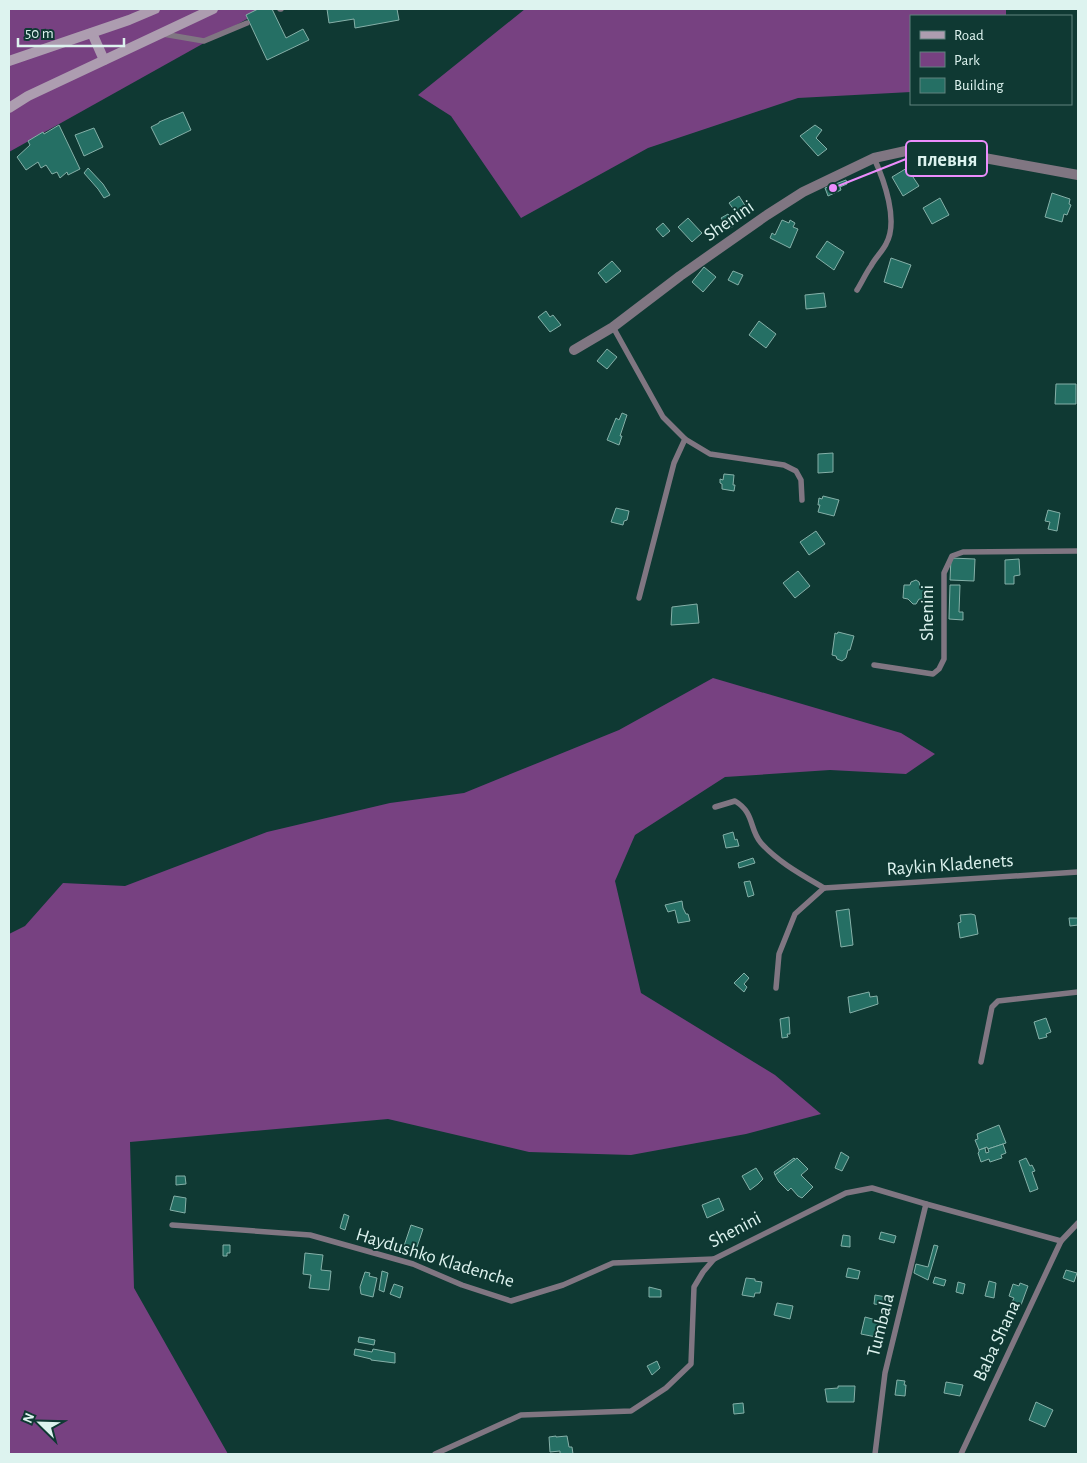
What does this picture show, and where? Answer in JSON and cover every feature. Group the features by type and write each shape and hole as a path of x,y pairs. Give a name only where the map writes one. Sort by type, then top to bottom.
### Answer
{"main road":[{"path":"9,61 129,20 154,9"},
{"path":"9,108 28,96 214,9"},
{"path":"92,33 104,60"}],"street":[{"name":"Shenini","path":"574,350 613,327 680,276 803,192 874,158 924,148 1078,174"}],"lane":[{"path":"160,33 204,41 246,23"},
{"path":"857,290 870,266 887,243 891,228 890,208 882,176 874,158"},
{"path":"613,327 664,417 685,439 710,454 784,465 796,471 801,480 802,500"},
{"path":"639,598 674,463 685,439"},
{"name":"Shenini","path":"874,665 933,674 940,669 944,659 944,573 952,556 963,552 1078,552"},
{"path":"715,807 735,801 742,805 747,811 760,841 787,866 824,888 795,914 778,954 776,988"},
{"name":"Raykin Kladenets","path":"824,888 1078,872"},
{"path":"981,1062 992,1007 998,1001 1078,992"},
{"name":"Shenini","path":"435,1454 521,1415 631,1411 666,1388 691,1364 694,1287 702,1272 714,1259 846,1193 872,1188 1061,1241"},
{"name":"Tumbala","path":"875,1454 885,1373 926,1204"},
{"path":"1061,1241 1078,1223"},
{"name":"Haydushko Kladenche","path":"172,1225 310,1236 413,1264 462,1285 512,1301 563,1285 613,1263 714,1259"},
{"name":"Baba Shana","path":"961,1454 1061,1241"}],"green space":[{"path":"9,9 265,9 9,152"},
{"path":"525,9 1006,9 1006,15 910,15 910,92 798,98 648,148 521,218 451,116 418,95"},
{"path":"713,678 901,733 935,754 906,774 830,770 725,777 635,835 615,881 641,993 775,1075 821,1114 746,1134 631,1155 529,1152 388,1119 130,1142 134,1288 228,1454 9,1454 9,934 25,926 63,883 125,886 267,832 390,803 464,793 619,730"}],"building":[{"path":"258,9 272,9 286,38 303,29 309,40 267,60 246,15"},
{"path":"327,9 397,9 399,20 355,28 354,19 329,23"},
{"path":"183,112 191,130 160,145 151,127"},
{"path":"59,125 80,169 68,175 67,172 60,178 57,172 52,174 46,165 41,168 38,162 26,170 17,157 30,145 28,141"},
{"path":"815,125 822,130 816,138 827,149 818,156 800,136"},
{"path":"94,128 103,147 84,156 75,135"},
{"path":"88,168 103,184 110,195 104,198 84,173"},
{"path":"907,168 919,186 903,196 892,177"},
{"path":"846,180 847,184 840,187 841,190 828,196 825,188"},
{"path":"1052,193 1070,199 1069,204 1071,205 1067,215 1064,214 1062,222 1045,217"},
{"path":"739,196 746,207 737,214 729,203"},
{"path":"940,198 949,215 932,224 923,208"},
{"path":"728,214 735,225 729,229 721,218"},
{"path":"688,218 702,233 692,242 678,227"},
{"path":"782,220 789,223 790,220 795,223 793,227 798,229 790,248 770,238 772,233 775,235"},
{"path":"663,223 670,231 663,237 656,229"},
{"path":"827,241 844,252 834,270 816,257"},
{"path":"891,258 911,265 902,288 884,282"},
{"path":"612,261 621,271 606,283 598,273"},
{"path":"704,267 716,277 703,292 692,282"},
{"path":"733,271 743,275 738,285 728,280"},
{"path":"824,293 826,307 806,309 805,295"},
{"path":"546,311 550,317 553,315 561,325 550,332 538,317"},
{"path":"759,321 776,334 766,348 749,335"},
{"path":"607,349 617,357 607,369 597,361"},
{"path":"1056,384 1076,384 1076,404 1055,404"},
{"path":"622,413 627,415 619,445 607,440 616,418 619,420"},
{"path":"833,453 833,472 818,473 818,454"},
{"path":"724,474 734,475 734,491 722,489 720,479 723,480"},
{"path":"823,496 839,500 834,516 818,512 819,498 822,499"},
{"path":"616,508 629,511 627,520 624,521 623,525 611,522"},
{"path":"1048,510 1060,513 1057,531 1048,529 1050,522 1045,521"},
{"path":"816,531 825,544 809,555 800,542"},
{"path":"951,558 975,559 974,581 950,580"},
{"path":"1019,559 1020,575 1014,576 1014,584 1005,584 1005,560"},
{"path":"798,571 810,586 795,598 783,583"},
{"path":"916,580 920,586 926,586 925,594 928,597 926,600 919,599 916,604 913,604 908,599 903,598 904,585 910,585 911,582"},
{"path":"950,585 960,585 959,612 963,612 963,620 949,619"},
{"path":"697,604 699,623 671,625 672,607"},
{"path":"838,632 854,636 850,650 848,650 846,658 842,661 832,655 835,633 837,634"},
{"path":"733,832 739,846 726,848 723,835"},
{"path":"753,858 755,863 739,868 738,863"},
{"path":"750,881 754,895 748,897 744,882"},
{"path":"682,901 683,908 686,914 688,914 690,921 678,923 675,910 668,912 665,905"},
{"path":"849,909 853,945 841,947 836,911"},
{"path":"960,915 975,915 978,934 960,938 958,923 961,922"},
{"path":"1069,918 1078,918 1078,925 1070,926"},
{"path":"744,973 749,978 744,984 747,987 744,992 734,983"},
{"path":"869,992 870,997 877,996 878,1004 850,1013 848,997"},
{"path":"789,1017 790,1034 787,1034 788,1037 782,1038 780,1019"},
{"path":"1046,1018 1051,1032 1046,1034 1047,1037 1039,1039 1034,1022"},
{"path":"999,1125 1006,1143 979,1150 975,1140 978,1139 977,1134"},
{"path":"1003,1144 1006,1153 1001,1155 1002,1158 990,1162 989,1159 981,1162 979,1150 985,1148 986,1153 989,1152 988,1149"},
{"path":"841,1152 849,1157 842,1171 835,1168"},
{"path":"794,1158 796,1160 775,1175 774,1172"},
{"path":"797,1158 808,1169 801,1175 813,1187 802,1198 791,1188 788,1191 775,1175"},
{"path":"1026,1158 1035,1171 1032,1172 1038,1189 1030,1192 1019,1161"},
{"path":"756,1168 763,1179 750,1190 742,1176"},
{"path":"176,1176 185,1176 186,1184 176,1185"},
{"path":"174,1196 186,1198 185,1213 170,1210"},
{"path":"719,1198 724,1210 707,1218 702,1205"},
{"path":"344,1214 349,1216 345,1230 340,1228"},
{"path":"411,1225 423,1229 416,1250 404,1246"},
{"path":"881,1232 896,1236 894,1243 879,1239"},
{"path":"843,1235 850,1236 850,1247 841,1246"},
{"path":"223,1245 230,1245 230,1253 227,1253 227,1256 223,1256"},
{"path":"934,1245 938,1246 928,1280 914,1273 916,1264 928,1267"},
{"path":"305,1253 323,1255 321,1270 331,1271 329,1290 309,1288 311,1275 303,1274"},
{"path":"848,1268 860,1271 858,1279 846,1277"},
{"path":"1066,1270 1077,1273 1074,1282 1063,1278"},
{"path":"382,1271 388,1273 384,1292 379,1290"},
{"path":"365,1272 370,1273 369,1276 377,1278 373,1297 361,1294 360,1287"},
{"path":"935,1277 946,1280 944,1286 933,1283"},
{"path":"746,1278 762,1282 760,1293 755,1293 754,1297 742,1295"},
{"path":"989,1281 996,1283 994,1298 985,1296"},
{"path":"958,1282 965,1284 963,1294 956,1292"},
{"path":"1020,1283 1028,1286 1021,1305 1012,1302 1014,1298 1009,1296 1013,1284 1019,1286"},
{"path":"394,1284 403,1287 400,1298 390,1294"},
{"path":"649,1287 661,1290 661,1297 649,1297"},
{"path":"875,1295 886,1297 884,1305 874,1304"},
{"path":"777,1303 793,1306 790,1319 774,1315"},
{"path":"865,1317 880,1321 876,1337 861,1334"},
{"path":"359,1337 375,1340 374,1345 358,1342"},
{"path":"355,1349 372,1352 373,1349 395,1353 395,1363 371,1360 354,1355"},
{"path":"657,1361 660,1368 652,1375 647,1366"},
{"path":"897,1380 905,1381 905,1396 895,1395"},
{"path":"946,1382 963,1385 960,1396 944,1393"},
{"path":"838,1386 855,1386 854,1402 827,1402 825,1389 838,1388"},
{"path":"1036,1402 1053,1410 1045,1427 1029,1420"},
{"path":"743,1403 744,1413 734,1414 733,1404"},
{"path":"567,1436 569,1447 572,1447 573,1454 560,1454 560,1451 550,1452 549,1437"}],"place":[{"name":"плевня","path":"833,188"}]}
